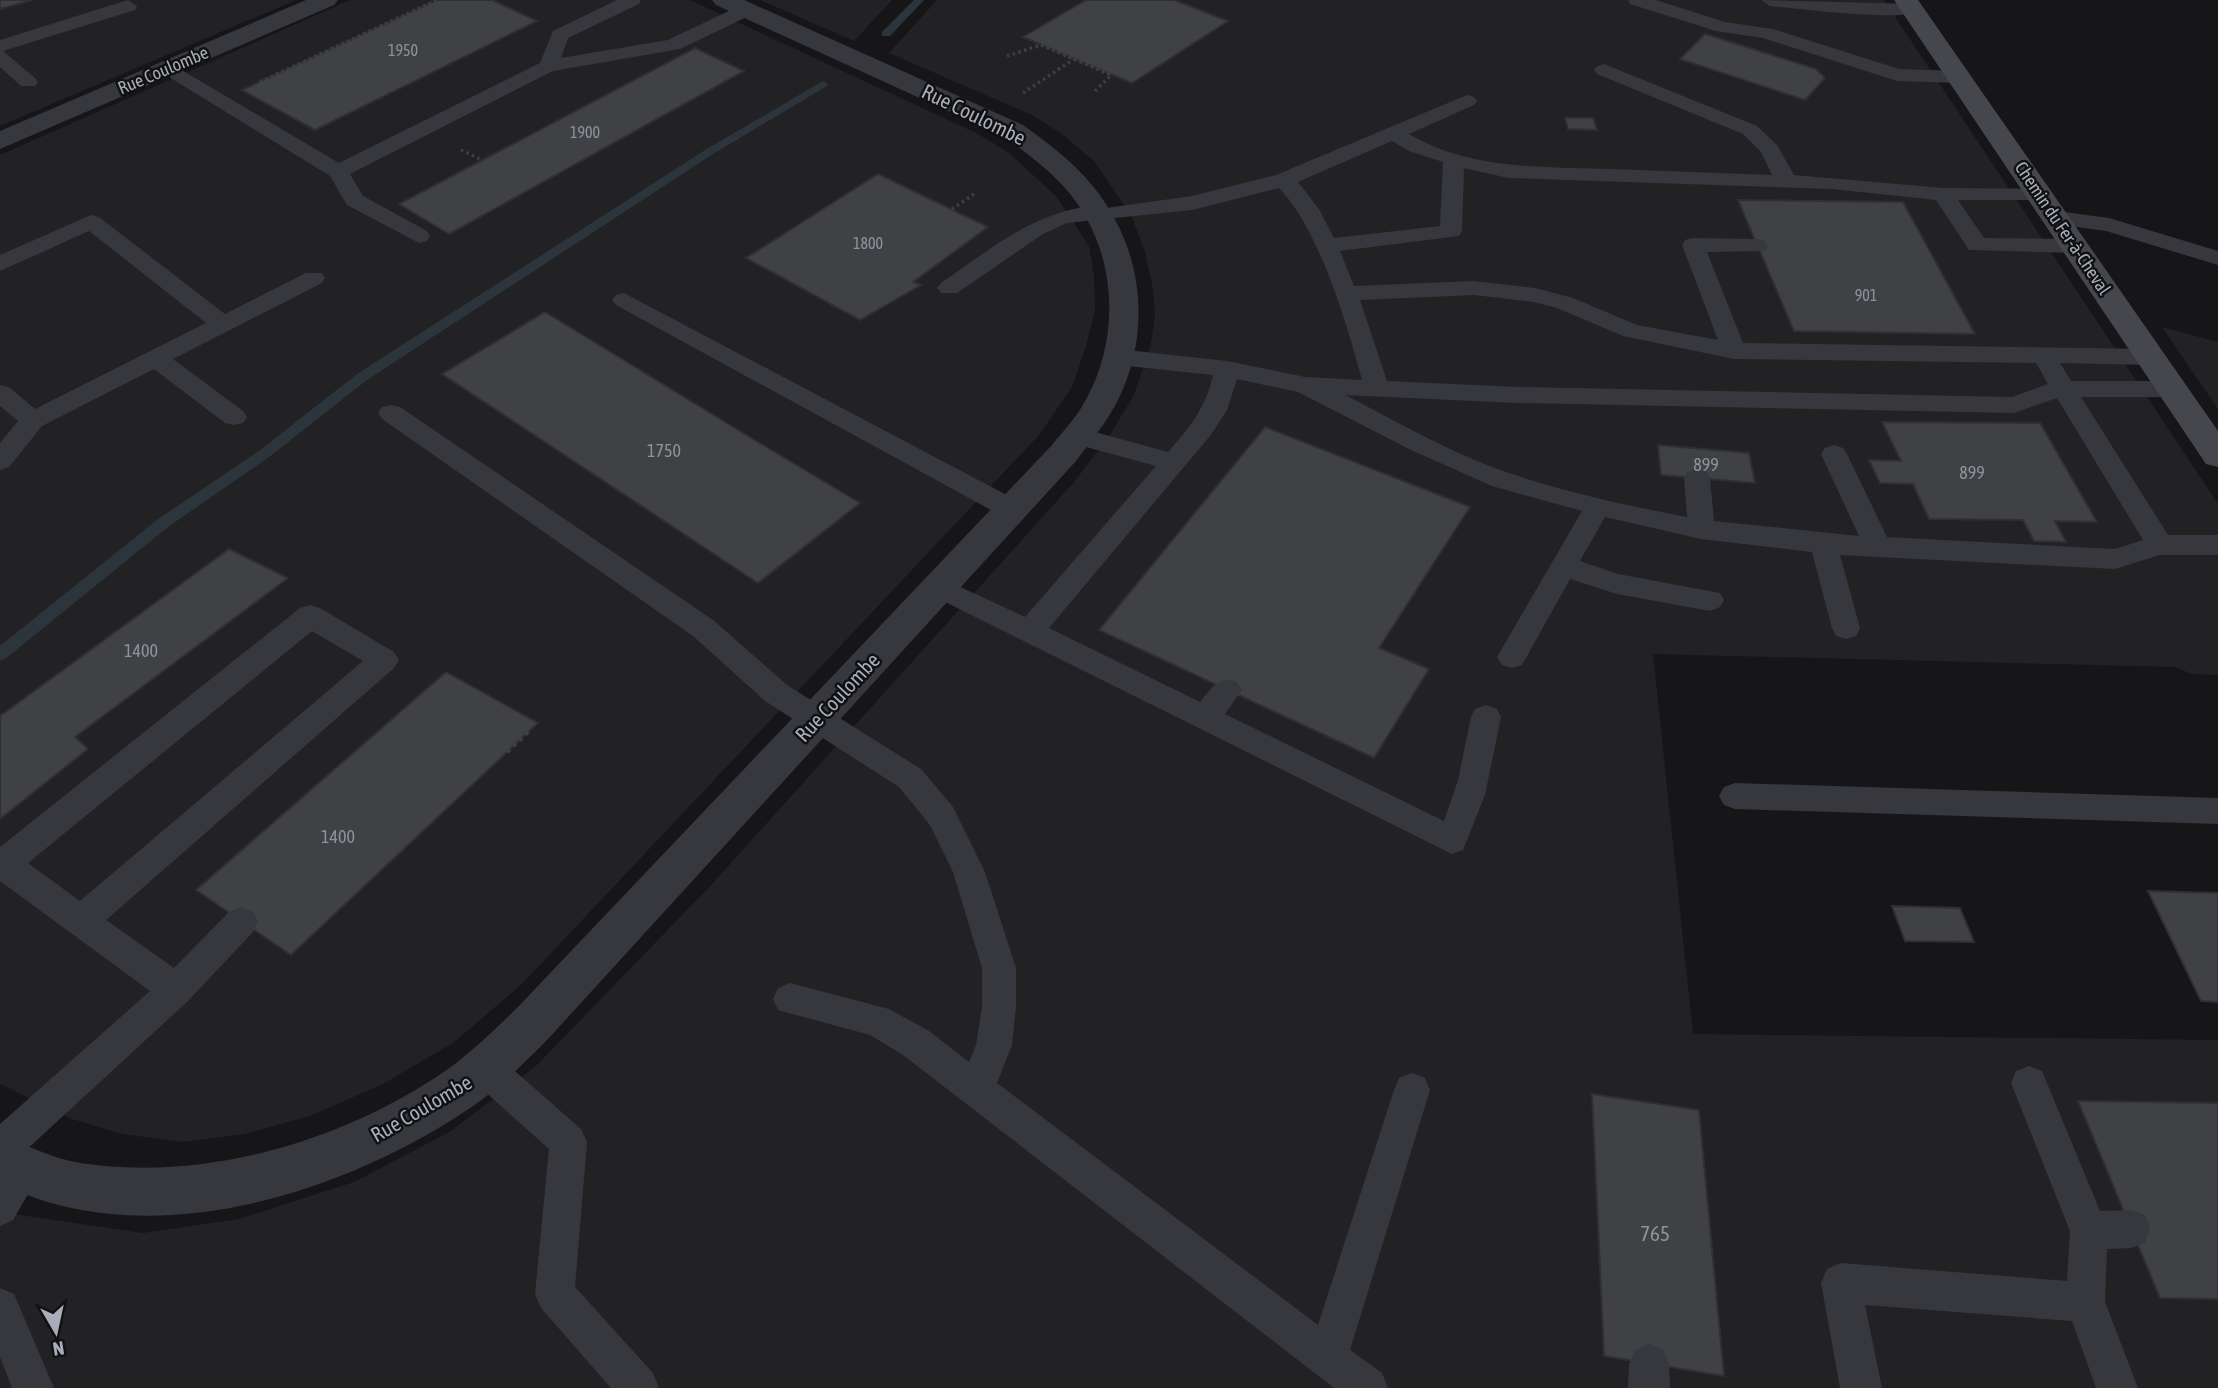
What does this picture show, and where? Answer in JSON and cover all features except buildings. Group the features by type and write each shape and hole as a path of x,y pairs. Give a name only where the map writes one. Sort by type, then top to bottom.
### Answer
{"street":[{"name":"Rue Coulombe","path":"0,141 326,0"},
{"name":"Rue Coulombe","path":"8,1159 46,1179 97,1191 153,1191 216,1185 285,1169 339,1152 394,1127 444,1098 486,1069 532,1024 1011,509 1077,436 1103,399 1118,358 1126,319 1120,265 1098,213 1084,192 1054,159 1014,131 735,5"},
{"name":"Chemin du Fer-à-Cheval","path":"1910,5 2218,456"}],"lane":[{"path":"548,66 559,35 632,0"},
{"path":"1637,0 1723,27 1766,33 1897,75 1959,77"},
{"path":"1770,0 1910,5"},
{"path":"0,46 132,2"},
{"path":"338,172 548,66 673,45 735,5"},
{"path":"1749,48 1766,33"},
{"path":"0,56 28,82"},
{"path":"166,69 338,172 355,200 419,236"},
{"path":"1604,70 1750,130 1770,149 1786,181"},
{"path":"949,288 1047,223 1098,213 1192,203 1284,180 1468,101"},
{"path":"1393,133 1416,147 1508,172 1786,181 1942,194 2040,194"},
{"path":"1327,246 1451,230 1454,159"},
{"path":"1284,180 1299,194 1327,246 1361,328 1377,388"},
{"path":"1942,194 1977,245 2076,246"},
{"path":"2057,218 2095,221 2218,258"},
{"path":"0,264 90,222 223,324"},
{"path":"1734,351 1693,245 1757,246"},
{"path":"0,461 33,421 314,278"},
{"path":"1348,293 1474,288 1503,290 1565,303 1631,331 1734,351 2151,358"},
{"path":"624,300 1011,509"},
{"path":"2044,357 2160,545"},
{"path":"156,358 234,417"},
{"path":"1118,358 1227,369 1305,385 1518,395 2014,405 2033,399 2045,391 2064,389 2172,389"},
{"path":"1029,632 1207,424 1222,397 1227,369"},
{"path":"1305,385 1420,444 1501,480 1598,506 1701,529 1823,544 2115,559 2160,545 2218,545"},
{"path":"0,393 33,421"},
{"path":"391,413 703,628 776,694 910,778 942,816 969,872 999,968 999,1007 994,1045 976,1089"},
{"path":"1077,436 1174,462"},
{"path":"1834,454 1878,547"},
{"path":"1698,478 1701,529"},
{"path":"1512,657 1598,506"},
{"path":"1823,544 1846,628"},
{"path":"1563,566 1617,584 1710,600"},
{"path":"939,587 1452,840 1466,810 1477,775 1486,717"},
{"path":"81,921 384,660 310,616 1,864 176,990"},
{"path":"1206,718 1227,690"},
{"path":"1735,796 2218,811"},
{"path":"0,1207 8,1159 32,1117 176,990 241,922"},
{"path":"790,999 877,1021 916,1043 1367,1388"},
{"path":"486,1069 568,1142 555,1294 638,1388"},
{"path":"2029,1083 2089,1231 2085,1302 2117,1388"},
{"path":"1328,1357 1412,1090"},
{"path":"2089,1231 2131,1229"},
{"path":"1861,1388 1841,1283 2085,1302"},
{"path":"0,1308 33,1388"}],"path":[{"path":"255,84 437,0"},
{"path":"1007,56 1041,45 1111,75 1095,91"},
{"path":"1023,93 1074,59"},
{"path":"952,209 977,192"},
{"path":"507,752 528,732"}],"shaded area":[{"path":"0,0 296,0 0,126"},
{"path":"350,0 690,0 976,133 1009,153 1056,196 1089,246 1094,275 1095,310 1072,387 1039,435 522,984 453,1043 383,1084 310,1116 245,1134 183,1142 122,1134 72,1119 0,1084 0,155"},
{"path":"760,0 892,0 854,41"},
{"path":"937,0 1884,0 2218,504 2218,675 2191,674 2176,667 1653,654 1693,1034 2218,1040 2218,1388 0,1388 0,1208 20,1215 143,1233 239,1219 354,1182 451,1131 537,1065 712,884 1074,482 1110,435 1134,395 1150,348 1155,318 1153,289 1145,252 1131,215 1094,161 1062,134 1034,116 889,53"},
{"path":"2162,327 2218,342 2218,409"}],"waterway":[{"path":"886,34 919,0"},
{"path":"0,655 163,523 264,454 362,377 709,152 823,84"}]}
